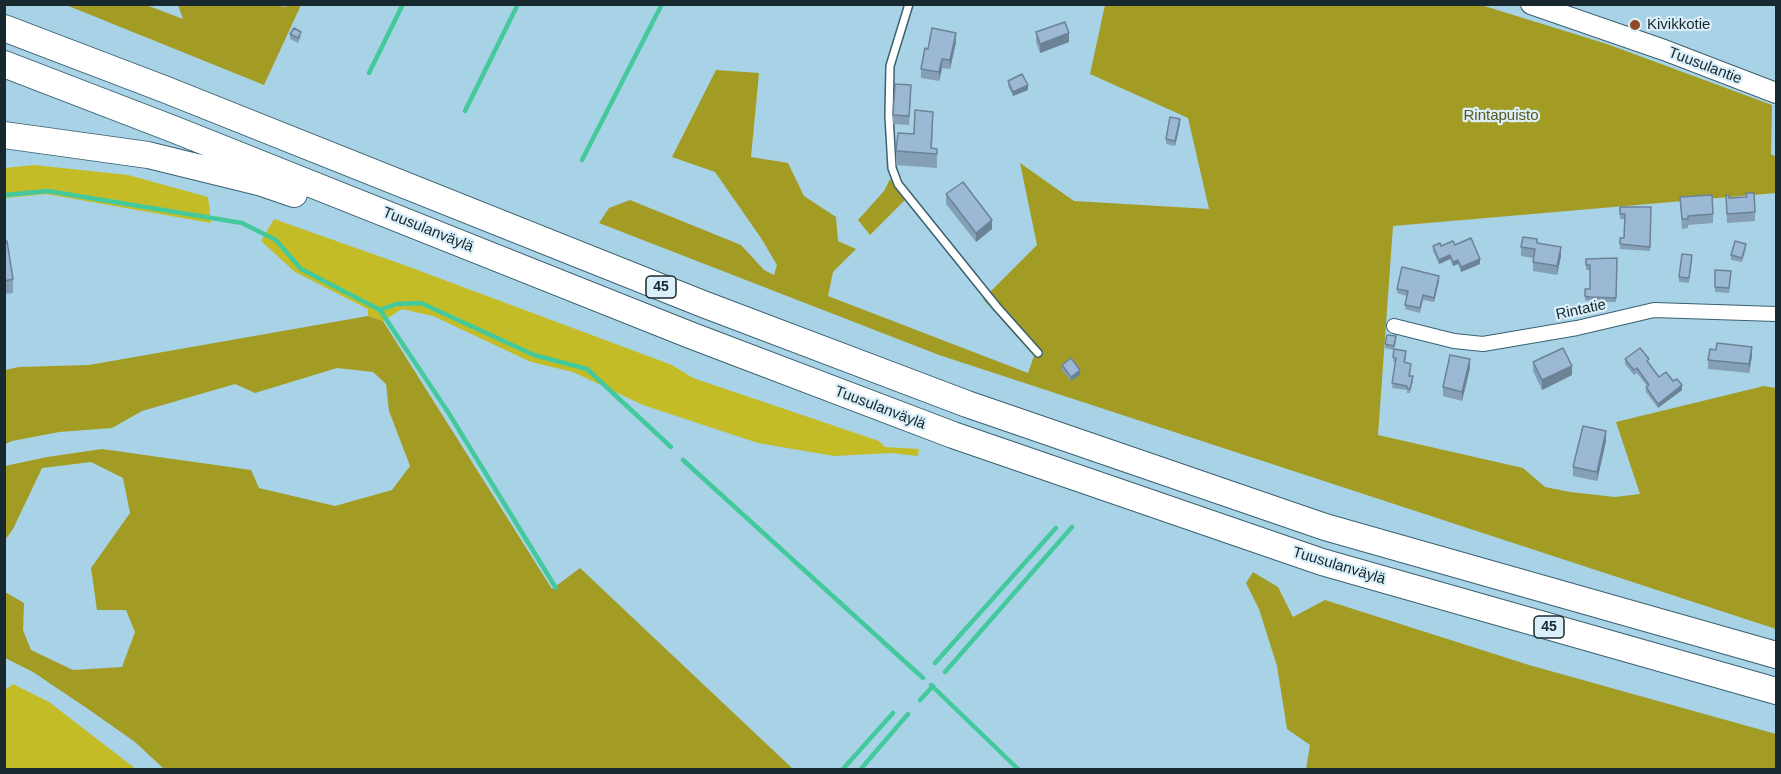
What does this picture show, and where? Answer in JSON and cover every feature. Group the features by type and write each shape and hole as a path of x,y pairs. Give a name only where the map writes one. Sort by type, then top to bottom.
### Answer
{"highway":[{"path":"4,14 164,89"},
{"name":"45","path":"4,28 164,89 704,304 967,404 1325,527 1776,655"},
{"name":"Tuusulanväylä","path":"4,64 668,326 953,435 1311,558 1776,691"},
{"path":"4,135 148,155 262,183 321,203 419,226"},
{"path":"4,145 67,145"}],"main road":[{"name":"Tuusulantie","path":"1534,5 1664,50 1776,93"}],"street":[{"name":"Rintatie","path":"1394,326 1454,341 1483,344 1577,328 1654,310 1776,314"}],"lane":[{"path":"909,4 890,66 889,116 892,168 898,184 997,307 1038,353"}],"shaded area":[{"path":"34,165 128,175 208,197 211,223 46,194 5,198 5,168"},
{"path":"274,219 672,365 693,378 879,441 885,447 919,449 918,456 891,453 834,456 758,443 643,405 573,372 531,362 433,316 402,309 383,321 368,316 368,309 295,272 261,241"},
{"path":"13,684 49,702 136,769 5,769 5,690"}],"green space":[{"path":"271,4 286,7 287,5 301,5 264,85 66,5 146,5 183,19 178,5"},
{"name":"Rintapuisto","path":"1105,5 1481,5 1607,44 1772,105 1771,154 1776,157 1776,193 1393,226 1378,435 1523,468 1545,487 1615,497 1640,494 1616,422 1764,386 1776,388 1776,629 939,355 599,223 609,208 630,200 741,245 764,270 774,275 777,265 715,172 672,157 716,70 759,73 751,157 788,163 804,196 836,217 838,241 856,249 833,272 828,296 1028,373 1034,356 983,299 1037,245 1020,163 1074,201 1209,209 1188,118 1090,74"},
{"path":"890,179 905,200 870,235 858,220 884,191"},
{"path":"368,316 383,321 552,589 580,568 793,769 164,769 135,742 88,709 33,672 5,658 5,592 24,603 23,630 31,650 73,670 122,667 135,632 126,610 97,610 91,568 130,513 123,478 91,462 42,468 13,529 5,540 5,466 102,449 251,470 259,488 335,506 392,490 410,466 389,411 386,384 373,372 337,368 255,393 235,384 142,411 112,428 59,432 5,444 5,370 19,367 89,365"},
{"path":"1253,572 1278,587 1293,617 1325,600 1529,665 1776,734 1776,769 1306,769 1310,745 1287,729 1277,666 1259,609 1246,583"}],"building":[{"path":"1065,22 1069,33 1040,44 1036,32"},
{"path":"294,28 301,32 298,38 290,34"},
{"path":"932,28 956,33 950,60 942,59 939,72 921,69"},
{"path":"1022,74 1028,85 1013,92 1008,81"},
{"path":"895,84 911,85 909,116 893,115"},
{"path":"915,110 933,112 931,148 937,149 937,154 896,151 898,133 914,134"},
{"path":"1170,117 1180,119 1175,141 1166,139"},
{"path":"963,182 992,220 976,233 946,194"},
{"path":"1746,193 1754,193 1755,212 1727,214 1726,195 1729,195 1729,198 1747,197"},
{"path":"1712,195 1713,214 1688,216 1688,219 1682,219 1680,197"},
{"path":"1620,207 1651,207 1650,247 1620,244 1620,238 1624,238 1625,214 1620,214"},
{"path":"1523,237 1537,239 1537,243 1561,247 1557,266 1533,262 1535,249 1521,247"},
{"path":"1471,238 1480,259 1461,267 1458,260 1453,262 1450,255 1439,260 1433,246 1440,243 1441,246 1453,241 1455,245"},
{"path":"7,241 13,279 4,281 4,242"},
{"path":"1735,241 1746,244 1742,258 1731,255"},
{"path":"1682,254 1692,255 1689,278 1679,277"},
{"path":"1617,258 1616,298 1585,296 1585,289 1590,289 1590,265 1586,265 1586,259"},
{"path":"1402,267 1439,276 1434,298 1423,295 1420,308 1405,305 1408,291 1397,289"},
{"path":"1715,270 1731,271 1729,288 1715,287"},
{"path":"1387,335 1396,336 1394,346 1385,344"},
{"path":"1717,343 1752,347 1749,364 1708,360 1710,349 1716,350"},
{"path":"1563,348 1572,366 1542,380 1533,362"},
{"path":"1640,348 1659,377 1666,372 1673,381 1677,379 1682,385 1658,404 1637,368 1634,370 1625,359"},
{"path":"1394,349 1406,351 1404,362 1411,364 1409,376 1413,376 1410,389 1407,386 1392,383 1396,358 1393,357"},
{"path":"1450,355 1470,359 1462,392 1443,387"},
{"path":"1071,358 1080,370 1071,377 1062,365"},
{"path":"1583,426 1606,431 1597,472 1573,467"}],"waterway":[{"path":"369,73 403,4"},
{"path":"465,111 518,4"},
{"path":"582,160 662,4"},
{"path":"4,195 48,191 242,223 276,240 301,269 380,310 396,304 421,303 534,355 587,369 671,447"},
{"path":"380,310 448,412 556,588"},
{"path":"683,460 923,678"},
{"path":"945,672 1072,527"},
{"path":"935,663 1056,528"},
{"path":"931,685 1019,770"},
{"path":"920,700 933,686"},
{"path":"842,770 893,713"},
{"path":"860,770 908,714"}],"place":[{"name":"Kivikkotie","path":"1635,25"}]}
